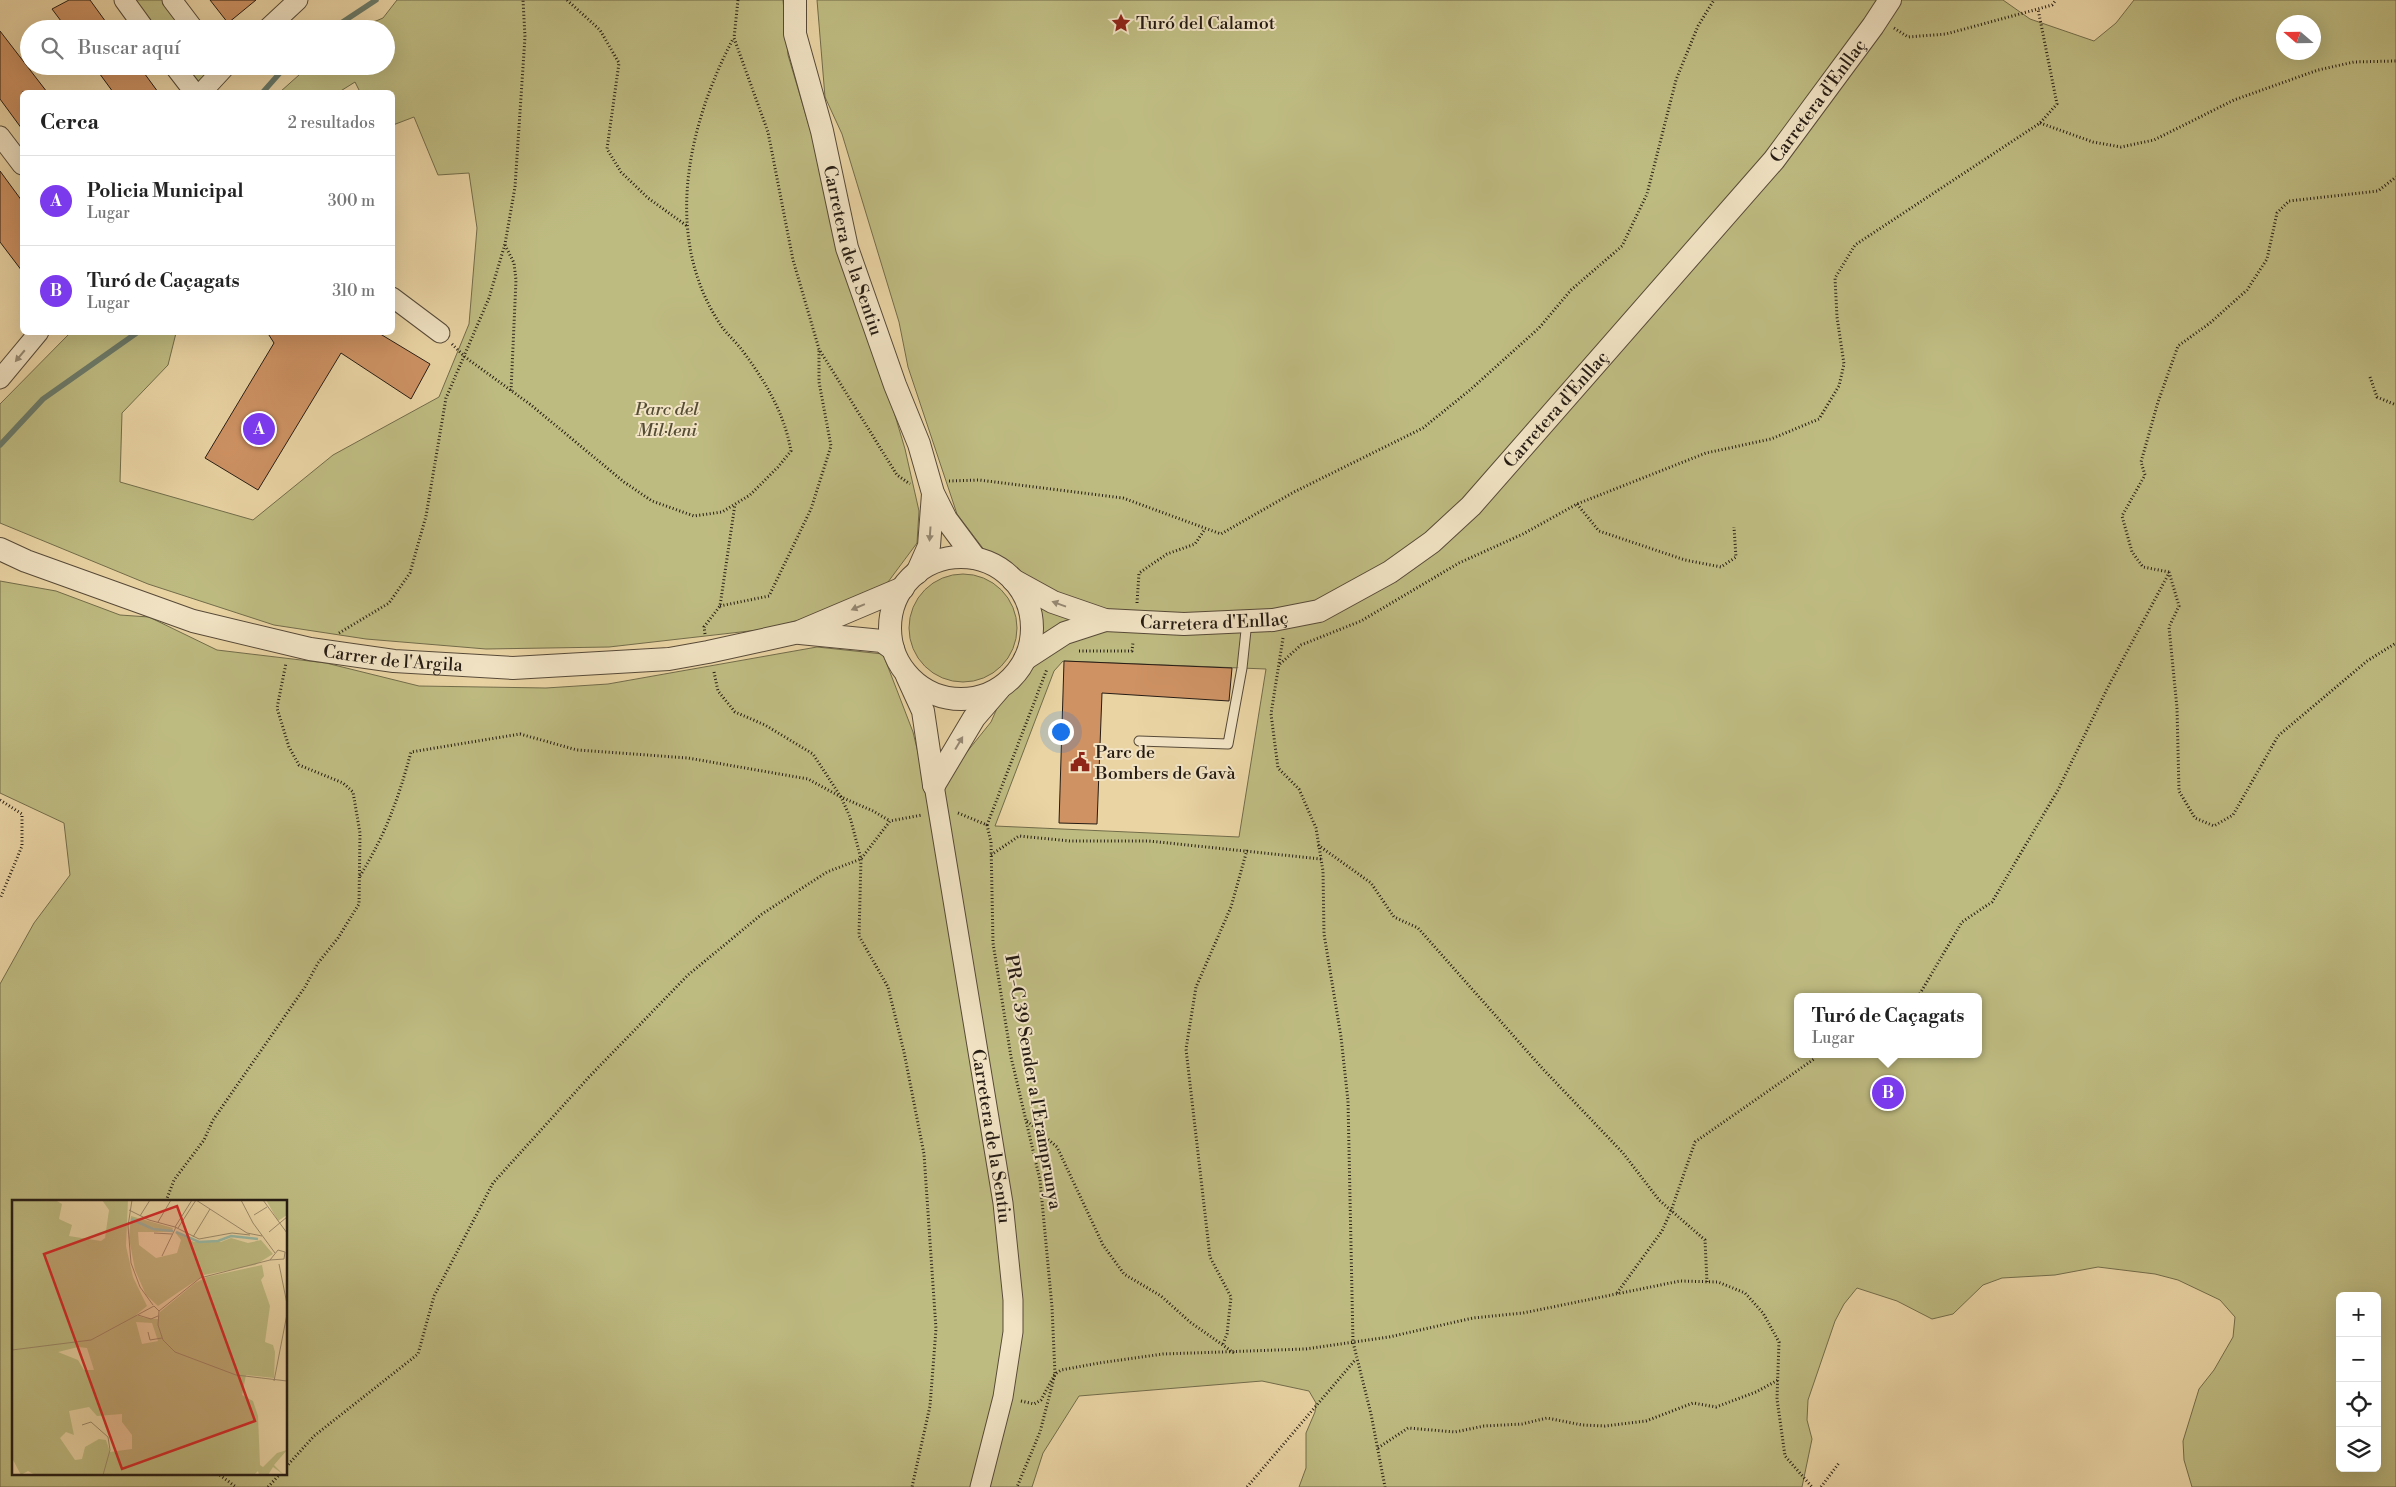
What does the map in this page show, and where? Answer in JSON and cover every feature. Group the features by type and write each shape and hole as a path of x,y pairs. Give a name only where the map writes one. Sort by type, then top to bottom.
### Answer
{"street":[{"path":"124,0 138,20"},
{"path":"172,0 187,20"},
{"path":"277,20 298,0"},
{"name":"Carretera de la Sentiu","path":"795,0 795,34 822,131 847,248 895,385 920,444 932,487 946,519 975,558"},
{"name":"Carretera d'Enllaç","path":"1014,580 1053,602 1105,620 1184,624 1257,621 1319,611 1390,572 1432,542 1471,506 1774,160 1885,9"},
{"path":"185,75 203,90"},
{"path":"205,90 218,75"},
{"path":"0,136 20,162"},
{"path":"395,299 440,333"},
{"path":"0,379 37,335"},
{"name":"Carretera de la Sentiu","path":"910,580 929,546 932,487"},
{"name":"Carrer de l'Argila","path":"0,550 194,621 310,649 394,661 513,668 669,659 800,632 910,580"},
{"path":"934,785 974,718 1015,674 1025,659 1031,639 1031,618 1025,598 1014,580 996,566 975,558 954,557 934,562 910,580 892,614 890,628 893,649 904,670 920,686 946,697 960,699 982,696 1002,686"},
{"name":"Carretera d'Enllaç","path":"1025,659 1065,632 1105,620"},
{"name":"Carrer de l'Argila","path":"800,632 882,641 893,649"},
{"name":"Carretera de la Sentiu","path":"904,670 923,710 1003,1203 1013,1300 1013,1332 1003,1397 980,1487"}],"lane":[{"path":"1139,741 1228,744 1242,668 1257,621"}],"path":[{"path":"166,1200 174,1180 204,1140 213,1120 305,987 318,963 338,938 359,904 360,833 352,792 343,783 299,765 289,747 277,708 288,656 310,649 389,604 410,573 426,516 446,398 489,298 505,244 516,177 525,37 523,0"},
{"path":"567,0 600,30 619,63 607,149 621,172 648,198 687,226"},
{"path":"440,333 465,357 594,455 624,482 652,501 694,516 722,512 750,496 778,467 791,451 787,429 778,405 741,349 722,328 704,297 690,254 687,226 687,176 700,120 720,66 734,38 738,0"},
{"path":"818,349 896,475 908,484 932,487 978,480 1123,498 1221,534 1294,492 1423,428 1470,390 1539,328 1572,290 1622,246 1647,194 1676,80 1698,26 1714,0"},
{"path":"1885,9 1908,37 1946,34 2052,5 2056,0"},
{"path":"1280,664 1301,645 1361,621 1460,563 1523,534 1577,504 1706,454 1771,439 1819,418 1839,386 1844,364 1837,317 1835,278 1855,245 2040,123 2056,104 2038,9"},
{"path":"720,606 769,596 811,509 831,446 818,382 818,349 793,260 768,132 734,38"},
{"path":"2040,123 2093,142 2121,147 2154,140 2234,100 2318,70 2354,62 2396,61"},
{"path":"2169,572 2143,567 2132,552 2122,516 2145,475 2141,462 2158,402 2178,346 2210,323 2247,290 2267,260 2277,213 2289,201 2378,191 2396,177"},
{"path":"505,244 514,262 516,280 511,391"},
{"path":"2370,377 2377,397 2396,405"},
{"path":"706,639 704,628 720,606 735,504"},
{"path":"1577,504 1599,531 1685,560 1721,567 1736,557 1734,527"},
{"path":"1136,604 1139,573 1167,554 1195,544 1205,528"},
{"path":"2169,572 2179,606 2168,627 2177,708 2179,792 2195,818 2214,826 2233,815 2278,736 2367,661 2396,643"},
{"path":"1920,993 1962,922 1992,902 2058,790 2107,689 2169,572"},
{"path":"1257,621 1284,639 1271,714 1278,768 1299,789 1316,828 1321,859 1324,934 1341,1037 1348,1101 1352,1342 1378,1448 1385,1487"},
{"path":"1074,650 1132,651 1133,638"},
{"path":"359,876 380,842 398,799 410,752 520,734 577,750 688,758 808,779 890,821 939,812 956,812 987,825 1050,661"},
{"path":"714,672 718,691 735,712 765,725 812,754 841,797 850,817 861,859 859,936 888,987 904,1052 924,1154 936,1329 930,1406 912,1487"},
{"path":"0,800 22,814 22,846 0,899"},
{"path":"288,1465 314,1436 418,1354 434,1296 493,1183 589,1077 688,975 762,914 827,872 861,859 890,821"},
{"name":"PR-C 39 Sender a l'Eramprunya","path":"987,825 991,855 993,942 1011,1057 1040,1180 1052,1306 1056,1374 1040,1432 1016,1487"},
{"path":"991,855 1019,836 1070,841 1150,841 1321,859"},
{"path":"1318,845 1371,883 1394,917 1418,928 1542,1068 1623,1153 1659,1200 1705,1240 1708,1282"},
{"path":"1222,1344 1228,1334 1231,1297 1210,1257 1186,1049 1196,986 1231,907 1248,850"},
{"path":"1617,1294 1662,1231 1695,1142 1814,1058"},
{"path":"1026,1120 1057,1147 1103,1245 1124,1274 1161,1296 1190,1322 1234,1353"},
{"path":"1003,1397 1034,1404 1045,1395 1056,1374 1061,1370 1132,1358 1163,1354 1306,1350 1389,1337 1473,1318 1523,1313 1680,1281 1718,1282 1745,1293 1763,1313 1778,1342 1777,1399 1785,1456 1812,1487"},
{"path":"1247,1487 1356,1359"},
{"path":"1378,1448 1408,1428 1455,1432 1484,1426 1522,1424 1547,1418 1582,1425 1605,1426 1646,1421 1693,1403 1716,1407 1756,1392 1778,1380"},
{"path":"1822,1487 1839,1463"},
{"path":"217,1474 236,1487"},
{"path":"268,1487 280,1474"}],"green space":[{"path":"131,0 163,0 178,20 145,20"},
{"name":"Parc del Mil·leni","path":"397,0 783,0 788,55 905,449 919,511 917,543 888,582 846,607 767,629 609,647 486,649 366,639 274,625 148,584 0,523 0,404 68,335 176,335 168,365 122,413 120,482 253,520 333,455 439,397 469,324 477,228 469,173 438,175 414,117 395,124 395,90 359,90 355,82 342,90 282,90 299,75 395,75 395,20 378,20 383,18"},
{"path":"817,0 2003,0 2030,19 2094,41 2116,23 2134,0 2396,0 2396,1487 2192,1487 2184,1460 2183,1441 2199,1389 2214,1370 2233,1337 2235,1317 2220,1300 2178,1280 2155,1274 2098,1267 2055,1275 2002,1278 1983,1285 1953,1314 1932,1319 1897,1301 1857,1288 1844,1304 1835,1321 1808,1400 1807,1420 1812,1439 1802,1487 1299,1487 1306,1468 1306,1433 1315,1412 1316,1403 1309,1391 1262,1381 1079,1396 1043,1453 1032,1487 0,1487 0,984 34,923 70,875 64,823 0,793 0,581 56,591 120,615 149,617 217,650 326,663 419,686 546,688 608,684 817,647 883,654 913,732 929,799 991,722 1047,594 985,551 957,514 908,367 899,322 842,134 825,97","holes":["1063,661 1266,669 1239,837 995,826 1054,671"]},
{"path":"188,75 206,75 196,86"},
{"path":"963,574 984,578 1001,590 1013,607 1017,628 1013,649 1001,666 984,678 963,682 942,678 925,666 913,649 909,628 913,607 925,590 942,578"}],"building":[{"path":"69,0 90,0 104,20 60,20 52,9"},
{"path":"210,0 256,0 232,20 226,20"},
{"path":"0,31 20,57 20,75 34,75 45,90 20,90 20,126 0,99"},
{"path":"101,75 146,75 157,90 112,90"},
{"path":"0,171 20,198 20,268 0,242"},
{"path":"269,335 382,335 430,364 411,399 341,353 258,490 205,458 274,343"},
{"name":"Parc de Bombers de Gavà","path":"1064,661 1232,668 1229,701 1102,693 1097,824 1059,823"}],"waterway":[{"path":"346,20 376,0"},
{"path":"265,90 278,75"},
{"path":"0,445 43,399 134,335"}],"place":[{"name":"Turó del Calamot","path":"1121,23"},
{"name":"Policia Municipal","path":"259,429"},
{"name":"Parc de Bombers de Gavà","path":"1080,762"},
{"name":"Turó de Caçagats","path":"1888,1093"}]}
